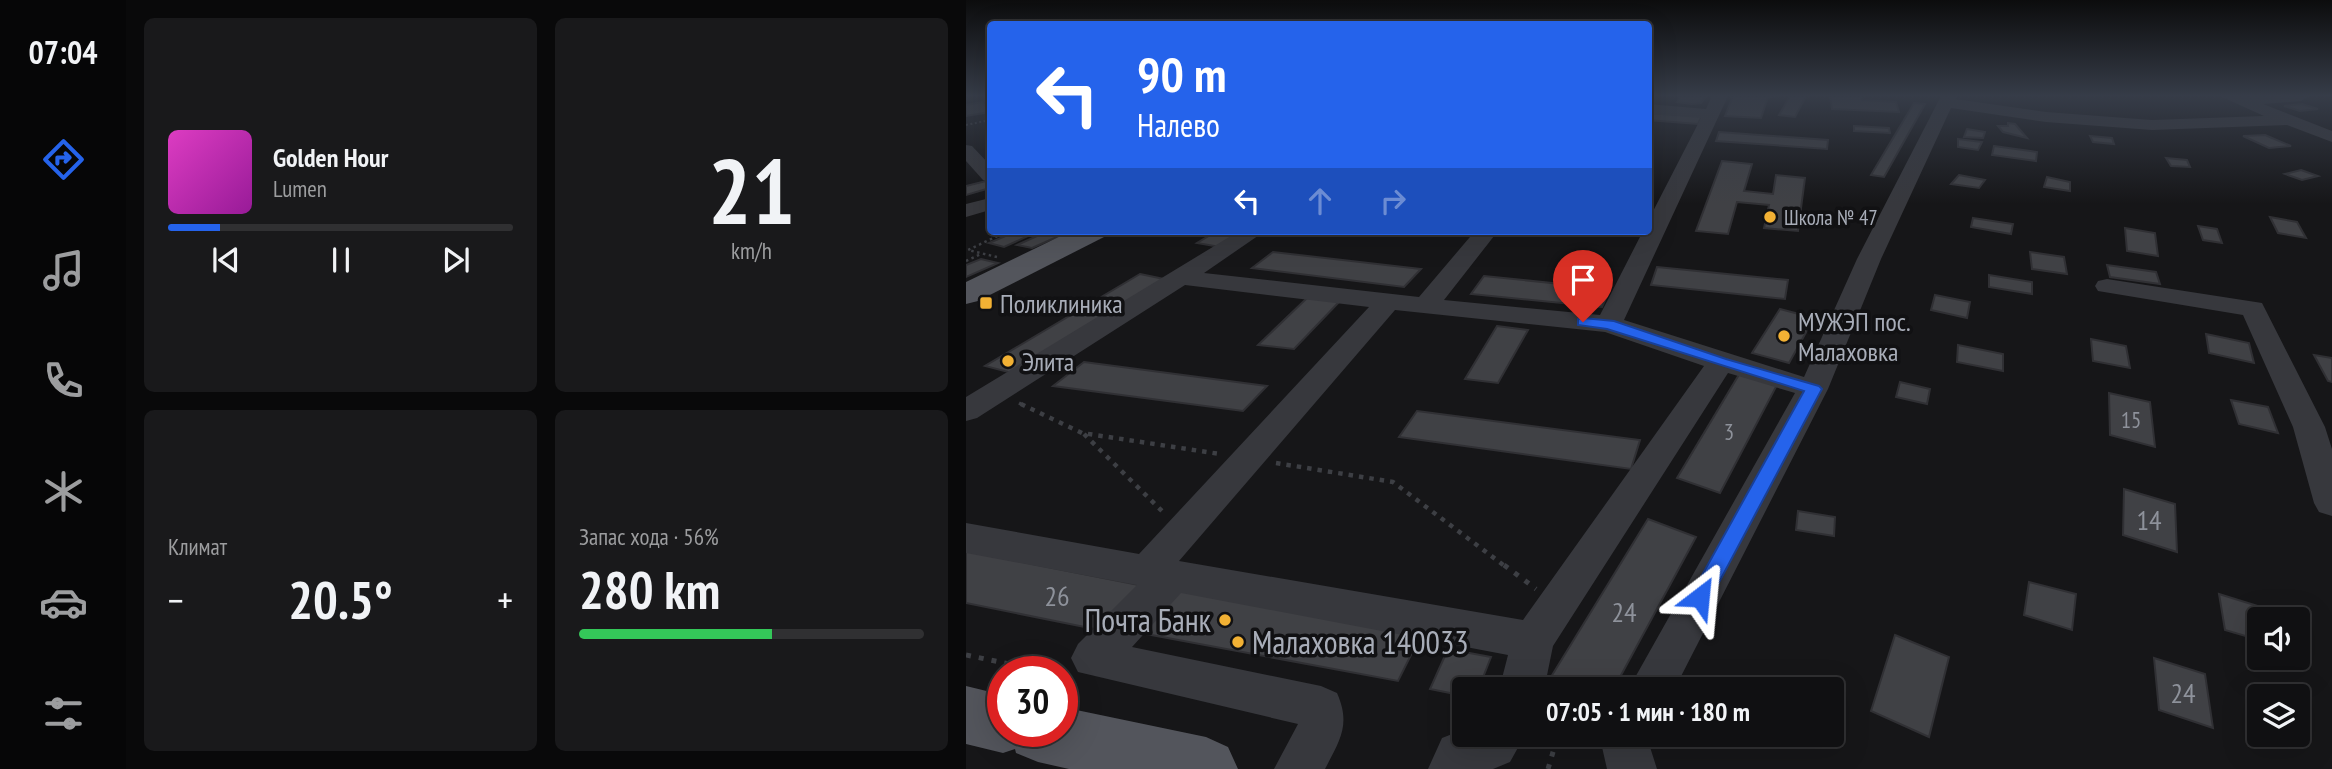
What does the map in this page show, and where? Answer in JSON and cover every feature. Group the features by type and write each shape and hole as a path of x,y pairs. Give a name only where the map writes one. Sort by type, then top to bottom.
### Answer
{"main road":[{"path":"966,293 1086,235"},
{"path":"966,715 987,720"},
{"path":"1078,741 1206,769"}],"street":[{"path":"1609,324 1703,132"},
{"path":"1657,677 1814,389 1869,259 1931,132"},
{"path":"966,149 987,174"},
{"path":"966,184 987,178"},
{"path":"966,211 987,205"},
{"path":"966,411 1248,235"},
{"path":"1425,306 1484,235"},
{"path":"1180,277 1388,302 1609,324 1720,362 1814,389"},
{"path":"2107,286 2253,309 2309,427 2332,503"},
{"path":"1299,769 1321,729 1321,708 1093,658 1159,574 1183,531 1388,302"},
{"path":"1524,677 1533,641 1720,362"},
{"path":"966,383 996,392"},
{"path":"966,538 1533,641"},
{"path":"1453,769 1460,755 1486,747"},
{"path":"1626,747 1633,769"}],"path":[{"path":"1000,235 968,250 1007,260"},
{"path":"966,261 983,254"},
{"path":"996,392 1082,433 1393,482 1558,604"},
{"path":"1082,433 1183,531"},
{"path":"966,655 987,659"},
{"path":"1548,769 1554,747"}],"building":[{"path":"1719,132 1828,140 1827,149 1716,141"},
{"path":"1897,132 1909,132 1884,177 1871,175"},
{"path":"1966,132 1985,132 1983,138 1964,137"},
{"path":"2003,132 2022,132 2027,138"},
{"path":"2265,135 2291,146 2269,148 2243,136"},
{"path":"2090,136 2112,138 2114,144 2093,142"},
{"path":"1958,139 1982,142 1978,150 1958,147"},
{"path":"1994,146 2037,152 2036,161 1992,155"},
{"path":"2166,158 2187,160 2190,167 2171,166"},
{"path":"1722,161 1752,164 1744,191 1773,194 1776,175 1805,178 1798,231 1764,228 1769,205 1737,202 1728,234 1696,231"},
{"path":"2301,170 2318,176 2302,180 2285,174"},
{"path":"1959,175 1985,180 1979,188 1951,184"},
{"path":"2047,177 2070,182 2070,191 2044,187"},
{"path":"987,181 987,189 966,195 966,186"},
{"path":"2270,217 2297,222 2306,238 2278,233"},
{"path":"1973,218 2013,224 2011,234 1971,227"},
{"path":"2198,226 2217,229 2222,243 2203,240"},
{"path":"2125,228 2155,233 2158,256 2127,251"},
{"path":"1008,235 1030,235 1004,247 989,243"},
{"path":"1039,235 1061,235 1032,248 1017,245"},
{"path":"1210,235 1240,235 1220,247 1197,243"},
{"path":"1273,252 1421,269 1404,287 1252,268"},
{"path":"2030,252 2064,257 2067,274 2032,269"},
{"path":"981,259 998,263 966,277 966,265"},
{"path":"2107,265 2156,272 2160,284 2110,277"},
{"path":"1657,267 1788,280 1785,299 1651,285"},
{"path":"1140,274 1164,279 1012,373 985,366"},
{"path":"1989,275 2032,282 2032,294 1989,287"},
{"path":"1484,276 1610,289 1602,307 1471,294"},
{"path":"1935,295 1970,302 1967,318 1931,310"},
{"path":"1307,298 1340,301 1294,349 1258,345"},
{"name":"МУЖЭП пос. Малаховка","path":"1780,309 1814,318 1789,363 1752,353"},
{"path":"1497,326 1528,330 1498,383 1465,379"},
{"path":"2206,334 2249,343 2254,363 2209,353"},
{"path":"2091,339 2126,346 2130,368 2093,361"},
{"path":"1958,345 2003,354 2003,371 1957,362"},
{"path":"2314,355 2332,358 2332,382 2328,381"},
{"path":"1084,362 1267,386 1243,411 1053,386"},
{"path":"1740,373 1778,383 1720,493 1677,478"},
{"path":"1900,382 1930,389 1927,404 1896,397"},
{"path":"2109,393 2150,402 2155,447 2110,435"},
{"path":"2231,400 2268,407 2278,433 2239,424"},
{"path":"1417,411 1640,440 1631,469 1399,437"},
{"path":"2124,489 2175,504 2177,552 2123,535"},
{"path":"1798,511 1835,517 1834,536 1796,530"},
{"path":"1648,519 1696,537 1620,677 1551,677"},
{"path":"966,551 1154,588 1114,633 966,603"},
{"path":"2029,582 2076,594 2072,630 2024,615"},
{"path":"1168,586 1423,631 1398,681 1130,631"},
{"path":"2219,594 2261,607 2247,607 2247,636 2225,630"},
{"path":"1895,635 1949,657 1929,737 1871,711"},
{"path":"1448,649 1491,657 1483,677 1452,677 1452,693 1430,689"},
{"path":"2154,658 2205,674 2213,728 2159,710"}],"place":[{"name":"Школа № 47","path":"1770,217"},
{"name":"Поликлиника","path":"986,303"},
{"name":"МУЖЭП пос. Малаховка","path":"1784,336"},
{"name":"Элита","path":"1008,361"},
{"name":"Почта Банк","path":"1225,620"},
{"name":"Малаховка 140033","path":"1238,642"}],"route":[{"path":"1583,322 1609,324 1720,362 1814,389 1700,597"}]}
